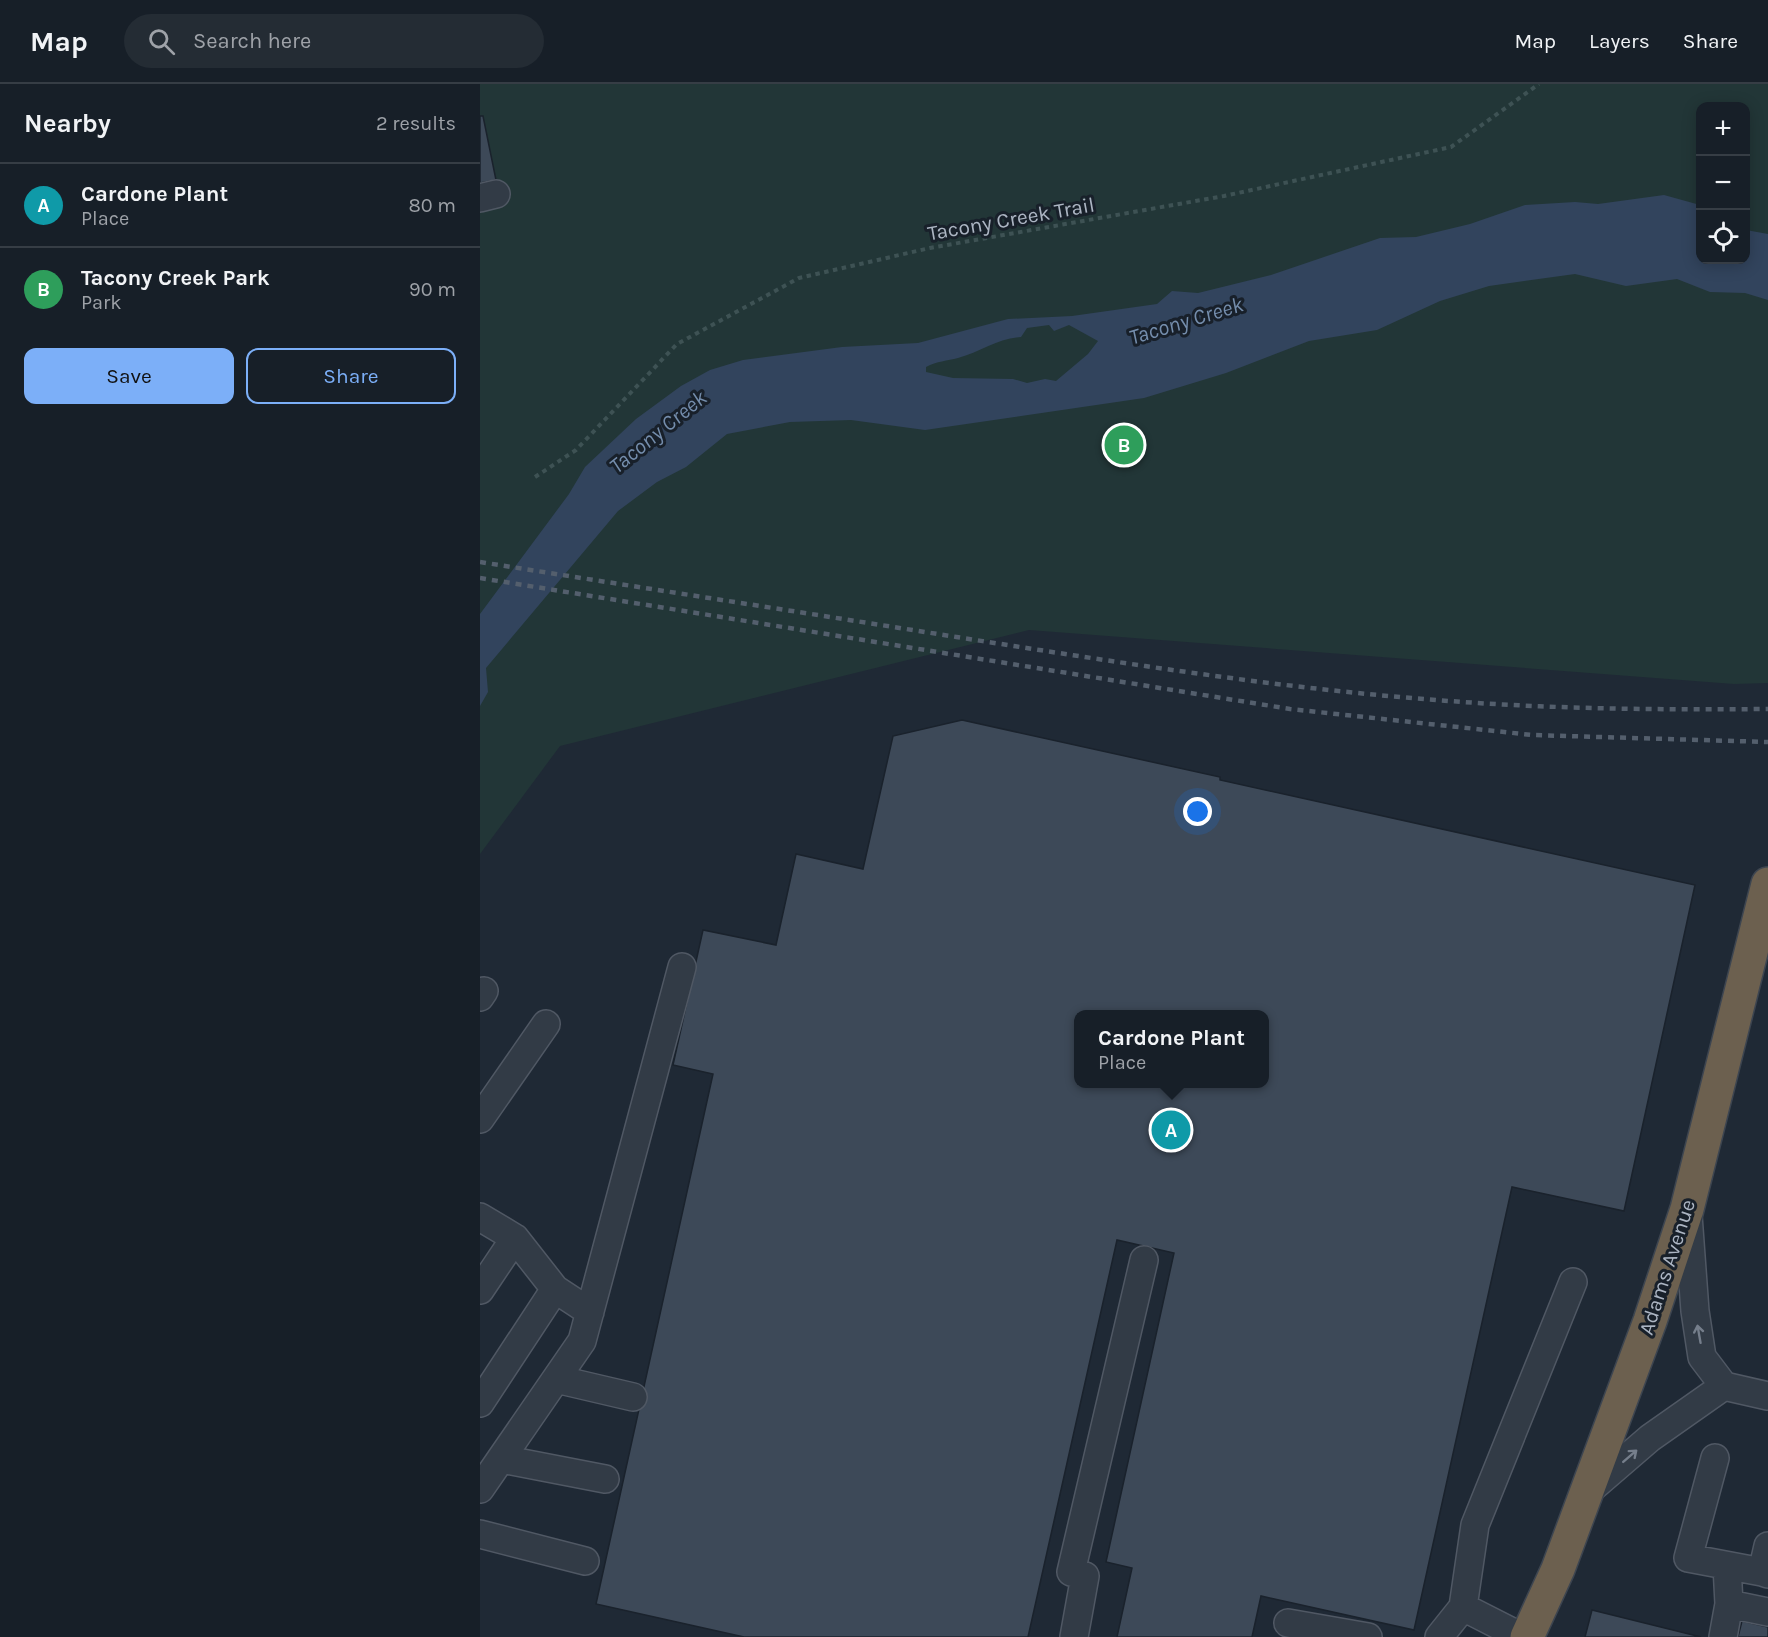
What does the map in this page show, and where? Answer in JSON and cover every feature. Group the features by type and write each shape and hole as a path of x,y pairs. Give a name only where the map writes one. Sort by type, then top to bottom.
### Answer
{"highway":[{"name":"Adams Avenue","path":"1527,1637 1558,1569 1650,1321 1687,1209 1768,884"}],"lane":[{"path":"480,1489 582,1341 682,967"},
{"path":"480,1119 546,1024"},
{"path":"1687,1209 1695,1311 1702,1357 1724,1386 1768,1396"},
{"path":"480,1217 515,1238 555,1290 590,1312"},
{"path":"480,1290 515,1238"},
{"path":"1074,1637 1085,1576 1071,1572 1144,1260"},
{"path":"1439,1637 1463,1607 1475,1525 1573,1282"},
{"path":"480,1403 555,1290"},
{"path":"556,1379 633,1397"},
{"path":"1586,1494 1650,1438 1724,1386"},
{"path":"1715,1458 1688,1558 1765,1573 1768,1546"},
{"path":"501,1459 605,1479"},
{"path":"480,1534 585,1561"},
{"path":"1723,1637 1729,1604 1727,1566"},
{"path":"1729,1604 1768,1612"},
{"path":"1463,1607 1522,1637"},
{"path":"1288,1623 1368,1637"}],"path":[{"name":"Tacony Creek Trail","path":"535,477 576,450 677,344 799,278 930,248 1224,196 1451,147 1539,84"}],"green space":[{"path":"480,84 1768,84 1768,683 1734,684 1029,630 560,746 480,854"}],"water":[{"name":"Tacony Creek","path":"1664,195 1696,204 1696,264 1750,264 1750,231 1768,234 1768,300 1745,293 1710,292 1677,279 1626,286 1575,274 1489,286 1440,301 1377,330 1309,341 1226,373 1144,398 925,430 851,420 790,422 727,434 686,467 657,482 618,511 486,668 488,692 480,706 480,614 569,494 585,467 636,419 681,386 710,370 743,360 842,347 918,343 1008,319 1072,316 1157,304 1172,291 1198,293 1271,275 1380,238 1416,237 1470,224 1525,205 1575,202 1598,204","holes":["1049,325 1054,331 1069,325 1098,341 1088,354 1056,381 1045,379 1027,383 1013,379 953,378 926,372 926,367 934,363 958,358 1005,340 1021,337 1027,328"]}],"building":[{"path":"480,116 483,116 496,180 480,183"},
{"path":"962,720 1220,777 1220,780 1695,885 1624,1211 1512,1187 1414,1630 1261,1596 1252,1637 1117,1637 1132,1568 1106,1562 1174,1253 1117,1240 1028,1637 744,1637 596,1604 713,1074 673,1065 703,930 776,945 796,854 863,869 893,736"},
{"path":"1592,1610 1701,1637 1585,1637"},
{"path":"1742,1621 1768,1627 1768,1637 1738,1637"}],"railway":[{"path":"480,562 1199,674 1324,689 1386,696 1529,706 1768,709"},
{"path":"480,578 1290,709 1532,735 1768,742"}],"place":[{"name":"Tacony Creek Park","path":"1124,445"},
{"name":"Cardone Plant","path":"1171,1130"}]}
